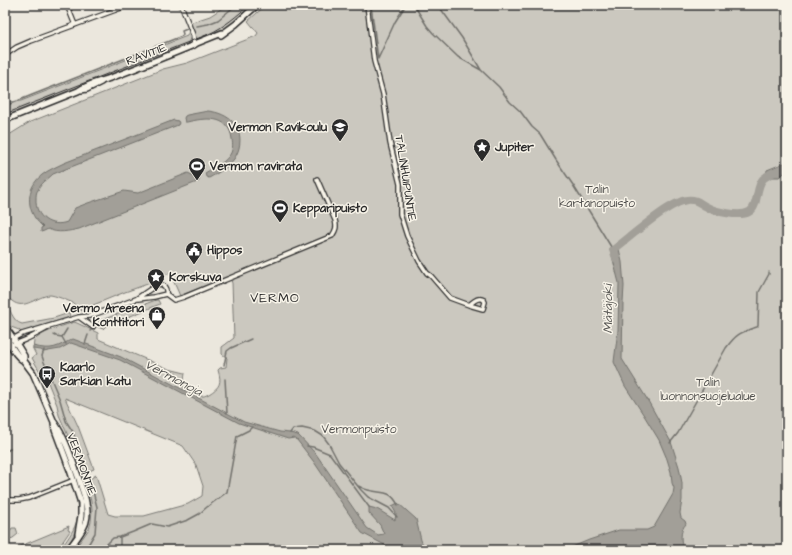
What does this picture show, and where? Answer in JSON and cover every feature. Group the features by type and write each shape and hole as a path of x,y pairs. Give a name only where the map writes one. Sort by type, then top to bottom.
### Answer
{"street":[{"path":"67,5 75,25"},
{"path":"5,55 27,43 129,5"},
{"path":"181,5 193,35 194,46"},
{"name":"RAVITIE","path":"5,120 78,91 90,84 104,81 194,46 197,43 222,33 236,24 257,5"},
{"name":"TALINHUIPUNTIE","path":"367,5 374,61 383,94 390,142 400,184 400,214 404,228 415,254 426,273 431,276 450,298 469,305"},
{"path":"166,294 174,300 192,294 332,236 336,231 335,220 317,179"},
{"path":"136,299 158,284 165,287 167,290 166,294"},
{"path":"5,346 9,342 78,317 90,316 136,299 166,294"},
{"path":"78,317 93,328"},
{"path":"13,338 54,325"},
{"name":"VERMONTIE","path":"5,327 13,338 9,342 24,356 24,361 33,373 76,479 82,510 78,535 68,550"},
{"path":"5,500 29,498 76,479"}],"green space":[{"path":"227,5 254,5 235,22 222,31 198,40 190,26 192,22 210,16"},
{"path":"266,5 787,5 787,550 74,550 89,529 92,510 87,486 88,480 96,475 108,514 115,516 144,516 188,504 202,496 203,486 196,465 183,446 65,398 78,426 94,469 85,472 59,415 57,405 47,380 32,358 36,355 33,349 34,341 46,332 74,322 98,333 98,339 169,369 185,373 183,388 198,395 204,396 218,387 220,378 218,370 226,367 227,358 222,354 222,347 234,338 232,283 229,276 180,296 170,273 157,278 156,281 125,292 82,311 73,303 52,295 45,296 26,304 17,304 12,301 5,292 5,139 30,122 163,69 187,63 256,36 258,33 248,21"},
{"path":"189,31 190,38 188,44 182,47 5,117 5,102 21,101 187,36"},
{"path":"5,298 13,317 22,324 54,318 69,313 70,317 21,332 11,327 5,321 5,315 7,319 9,316 5,310"},
{"path":"158,300 160,304 106,326 103,329 93,325 92,323 93,322"},
{"path":"75,493 79,504 78,522 75,533 66,549 60,550 76,524 78,511"},
{"path":"69,526 68,530 70,531 57,550 11,550"},
{"path":"12,528 16,528 18,534 10,539 7,536"}],"shaded area":[{"path":"208,111 216,112 233,122 237,128 240,140 239,149 234,159 225,168 209,178 206,177 205,173 218,166 229,156 233,143 230,131 226,125 221,122 201,119 185,122 184,118 187,115"},
{"path":"174,120 178,121 178,125 53,174 43,183 37,192 36,205 38,211 45,220 50,222 67,222 75,208 124,191 138,193 188,173 199,177 199,181 79,229 60,232 48,229 41,232 41,228 43,227 32,213 30,207 31,190 37,179 49,170 64,163"},
{"path":"787,162 787,171 779,177 768,177 766,175 767,170"},
{"path":"619,249 622,262 624,286 622,359 671,442 679,467 682,483 680,513 681,518 686,524 681,533 683,550 565,550 619,530 647,530 654,527 673,494 674,488 671,472 659,440 625,386 614,362 618,330 619,283 611,252"},
{"path":"73,339 121,357 244,422 280,432 298,435 316,454 367,528 378,535 384,534 380,525 369,513 369,507 377,509 395,520 396,513 392,506 398,503 416,519 425,550 394,550 362,533 314,462 294,438 288,439 239,423 120,360 71,343 60,349 44,352 33,349 33,346 45,348 54,347"}],"waterway":[{"path":"197,26 218,20 236,5"},
{"path":"371,5 378,59 395,22 405,6"},
{"path":"414,5 433,33 458,57 481,70 499,87 510,102 540,134 613,250"},
{"path":"438,5 462,38 481,70"},
{"path":"5,106 182,36 182,31 187,29"},
{"name":"Mätäjoki","path":"617,260 613,250 639,229 679,202 693,200 721,212 740,214 749,212 752,210 756,202 759,187 763,179 771,173 787,166"},
{"path":"670,443 678,433 726,348 739,334 758,326 759,292 769,272"},
{"path":"62,337 67,329"},
{"path":"54,335 62,337 66,344"},
{"path":"85,344 88,335"},
{"path":"224,365 227,351 251,339"},
{"path":"44,350 42,356 44,362 60,400 66,421 73,432 79,450 78,451"},
{"path":"225,379 227,413"},
{"path":"101,550 113,538 120,537 152,524 167,527 188,520 199,514 227,492 237,436 252,427"},
{"name":"Vermonoja","path":"290,433 293,429 302,428 315,431 323,436 339,463 361,490 368,497 389,508 397,517"},
{"name":"Vermonoja","path":"307,446 330,454 369,507"},
{"path":"5,452 10,449"},
{"path":"85,550 95,533 97,507 91,484"},
{"path":"358,486 368,490 389,494 398,505"},
{"path":"120,537 120,545"}],"tram line":[{"path":"5,114 209,34 230,21 249,5"}],"place":[{"name":"Vermon Ravikoulu","path":"340,142"},
{"name":"Jupiter","path":"482,162"},
{"name":"Vermon ravirata","path":"197,181"},
{"name":"Kepparipuisto","path":"280,223"},
{"name":"Hippos","path":"194,265"},
{"name":"Korskuva","path":"156,292"},
{"name":"Vermo Areena Konttitori","path":"157,330"},
{"name":"Kaarlo Sarkian katu","path":"47,389"}],"district":[{"name":"VERMO","path":"275,297"}],"park label":[{"name":"Talin kartanopuisto","path":"597,196"},
{"name":"Talin luonnonsuojelualue","path":"708,389"},
{"name":"Vermonpuisto","path":"359,429"}]}
